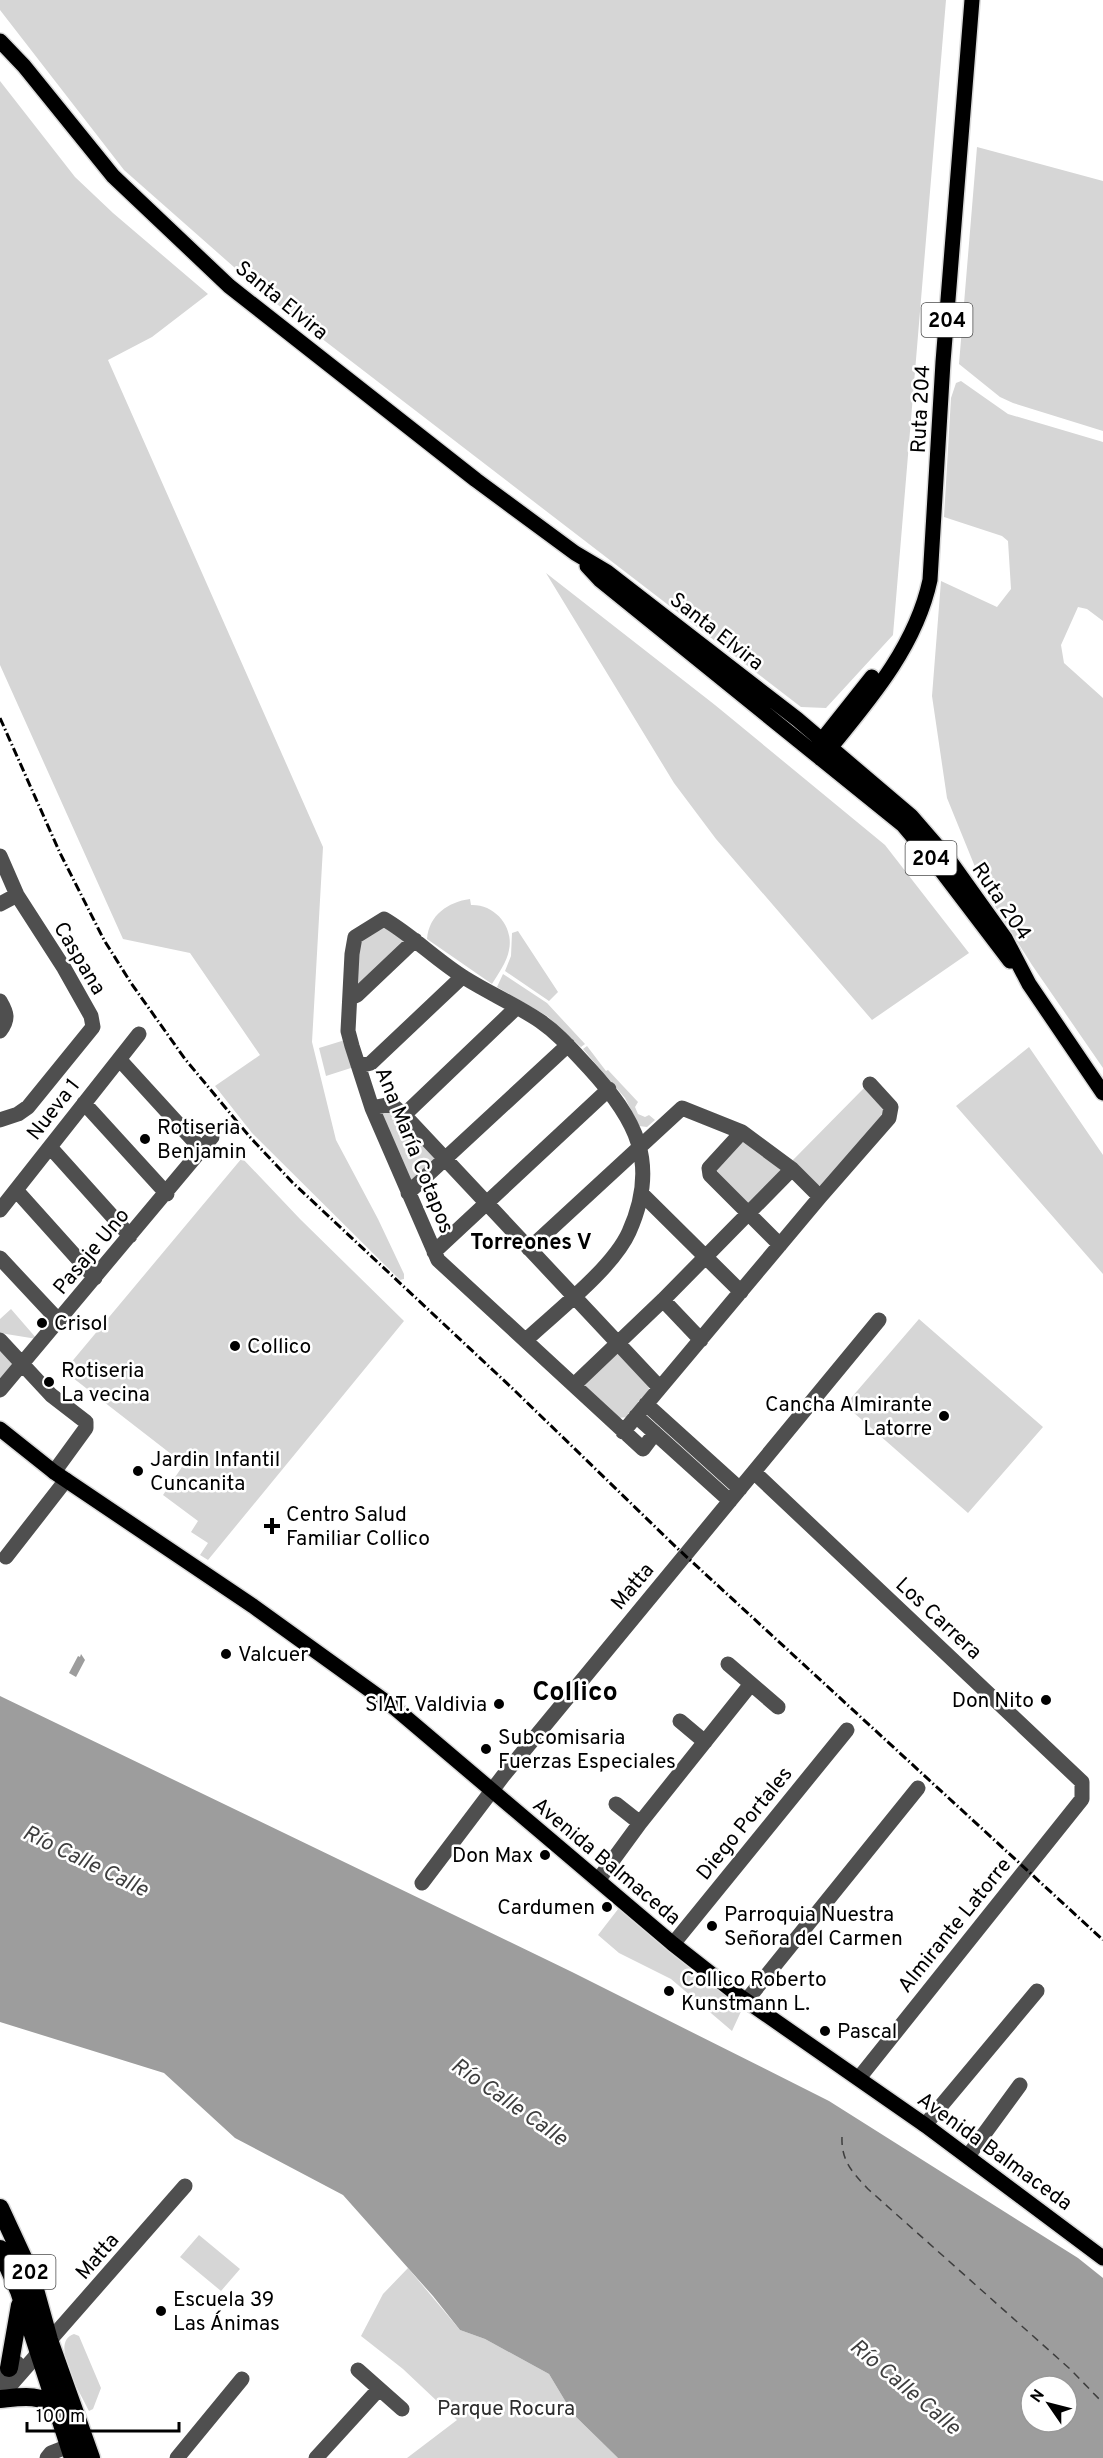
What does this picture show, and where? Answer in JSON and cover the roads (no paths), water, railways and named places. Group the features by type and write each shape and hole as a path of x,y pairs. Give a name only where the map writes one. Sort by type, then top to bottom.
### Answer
{"highway":[{"name":"202","path":"0,2208 31,2275 57,2408 71,2452"},
{"name":"202","path":"0,2249 91,2458"},
{"path":"5,2373 19,2318 19,2291"},
{"path":"0,2398 35,2397 48,2401 57,2408"}],"main road":[{"name":"Ruta 204","path":"972,0 943,362 932,568 924,604 900,658 844,729 817,755 903,825 1029,984 1103,1092"},
{"name":"Santa Elvira","path":"0,40 24,66 113,176 229,286 476,480 575,553 607,572 827,743"},
{"name":"Santa Elvira","path":"575,553 600,580 817,755"},
{"name":"Ruta 204","path":"827,743 846,708 892,652 908,637"},
{"path":"797,719 810,723 824,722 836,717 846,708"},
{"path":"844,729 846,743 857,768"},
{"name":"Ruta 204","path":"827,743 911,816 950,861 1005,938 1029,984"},
{"name":"Avenida Balmaceda","path":"0,1429 60,1476 253,1606 396,1709 673,1944 746,2001 968,2156 1103,2258"}],"street":[{"name":"Caspana","path":"0,856 17,895 64,968 91,1016 93,1027 28,1107 18,1114 0,1120"},
{"path":"0,904 17,895"},
{"name":"Ana María Cotapos","path":"415,940 384,919 355,937 348,1031 372,1108 434,1252 438,1260 643,1449 656,1433"},
{"path":"350,998 357,995 415,940 462,977 538,1020 568,1045 609,1089 622,1108 640,1144 643,1177 641,1193 629,1233 606,1266 526,1340"},
{"path":"359,1066 371,1063 462,977"},
{"path":"0,1001 7,1013 6,1022 0,1030"},
{"path":"404,1115 516,1008"},
{"name":"Nueva 1","path":"0,1210 139,1034"},
{"path":"408,1193 568,1045"},
{"path":"119,1059 202,1150"},
{"path":"623,1432 889,1118 891,1107 870,1084"},
{"path":"434,1252 609,1089"},
{"path":"84,1103 167,1194"},
{"path":"372,1108 391,1104 404,1115 659,1387"},
{"path":"529,1249 640,1144 682,1108 742,1132 792,1169 820,1197"},
{"path":"742,1132 709,1168 710,1175 780,1245"},
{"name":"Pasaje Uno","path":"0,1390 167,1194 212,1137"},
{"path":"50,1147 130,1236"},
{"path":"574,1385 663,1300 792,1169"},
{"path":"16,1190 95,1278"},
{"path":"641,1193 741,1292"},
{"path":"0,1258 59,1321"},
{"path":"663,1300 701,1340"},
{"name":"Matta","path":"422,1883 492,1790 879,1320"},
{"path":"0,1340 51,1395 86,1422 86,1428 60,1476 6,1557"},
{"path":"646,1404 735,1495"},
{"path":"636,1416 735,1495"},
{"name":"Los Carrera","path":"754,1472 1082,1782 1082,1799"},
{"path":"728,1664 778,1707"},
{"path":"599,1880 640,1823 751,1684"},
{"path":"680,1721 705,1742"},
{"name":"Diego Portales","path":"673,1944 848,1730"},
{"path":"746,2001 918,1788"},
{"name":"Almirante Latorre","path":"859,2078 1082,1799"},
{"path":"616,1804 640,1823"},
{"path":"925,2126 1037,1991"},
{"path":"968,2156 1020,2085"},
{"name":"Matta","path":"0,2398 185,2186"},
{"name":"Matta","path":"5,2373 44,2346"},
{"path":"358,2370 402,2409"},
{"path":"177,2458 242,2379"},
{"path":"316,2458 379,2389"},
{"path":"47,2458 51,2453 71,2452"}],"water":[{"path":"81,1654 85,1660 76,1677 69,1673"},
{"name":"Río Calle Calle","path":"0,1696 572,1972 829,2101 1078,2258 1103,2278 1103,2458 618,2458 573,2414 549,2374 485,2339 460,2330 433,2296 343,2195 235,2138 164,2073 0,2022"}],"railway":[{"path":"0,718 60,853 104,940 131,983 185,1059 249,1136 292,1182 512,1388 677,1548 1103,1940"}],"place":[{"name":"Rotiseria Benjamin","path":"145,1139"},
{"name":"Crisol","path":"42,1323"},
{"name":"Collico","path":"235,1346"},
{"name":"Rotiseria La vecina","path":"49,1382"},
{"name":"Cancha Almirante Latorre","path":"944,1416"},
{"name":"Jardin Infantil Cuncanita","path":"138,1471"},
{"name":"Centro Salud Familiar Collico","path":"272,1526"},
{"name":"Valcuer","path":"226,1654"},
{"name":"Don Nito","path":"1046,1700"},
{"name":"SIAT. Valdivia","path":"499,1704"},
{"name":"Subcomisaria Fuerzas Especiales","path":"486,1749"},
{"name":"Don Max","path":"545,1855"},
{"name":"Cardumen","path":"607,1907"},
{"name":"Parroquia Nuestra Señora del Carmen","path":"712,1926"},
{"name":"Collico Roberto Kunstmann L.","path":"669,1991"},
{"name":"Pascal","path":"825,2031"},
{"name":"Escuela 39 Las Ánimas","path":"161,2311"}],"district":[{"name":"Torreones V","path":"531,1241"},
{"name":"Collico","path":"575,1691"}],"park label":[{"name":"Parque Rocura","path":"506,2408"}]}
